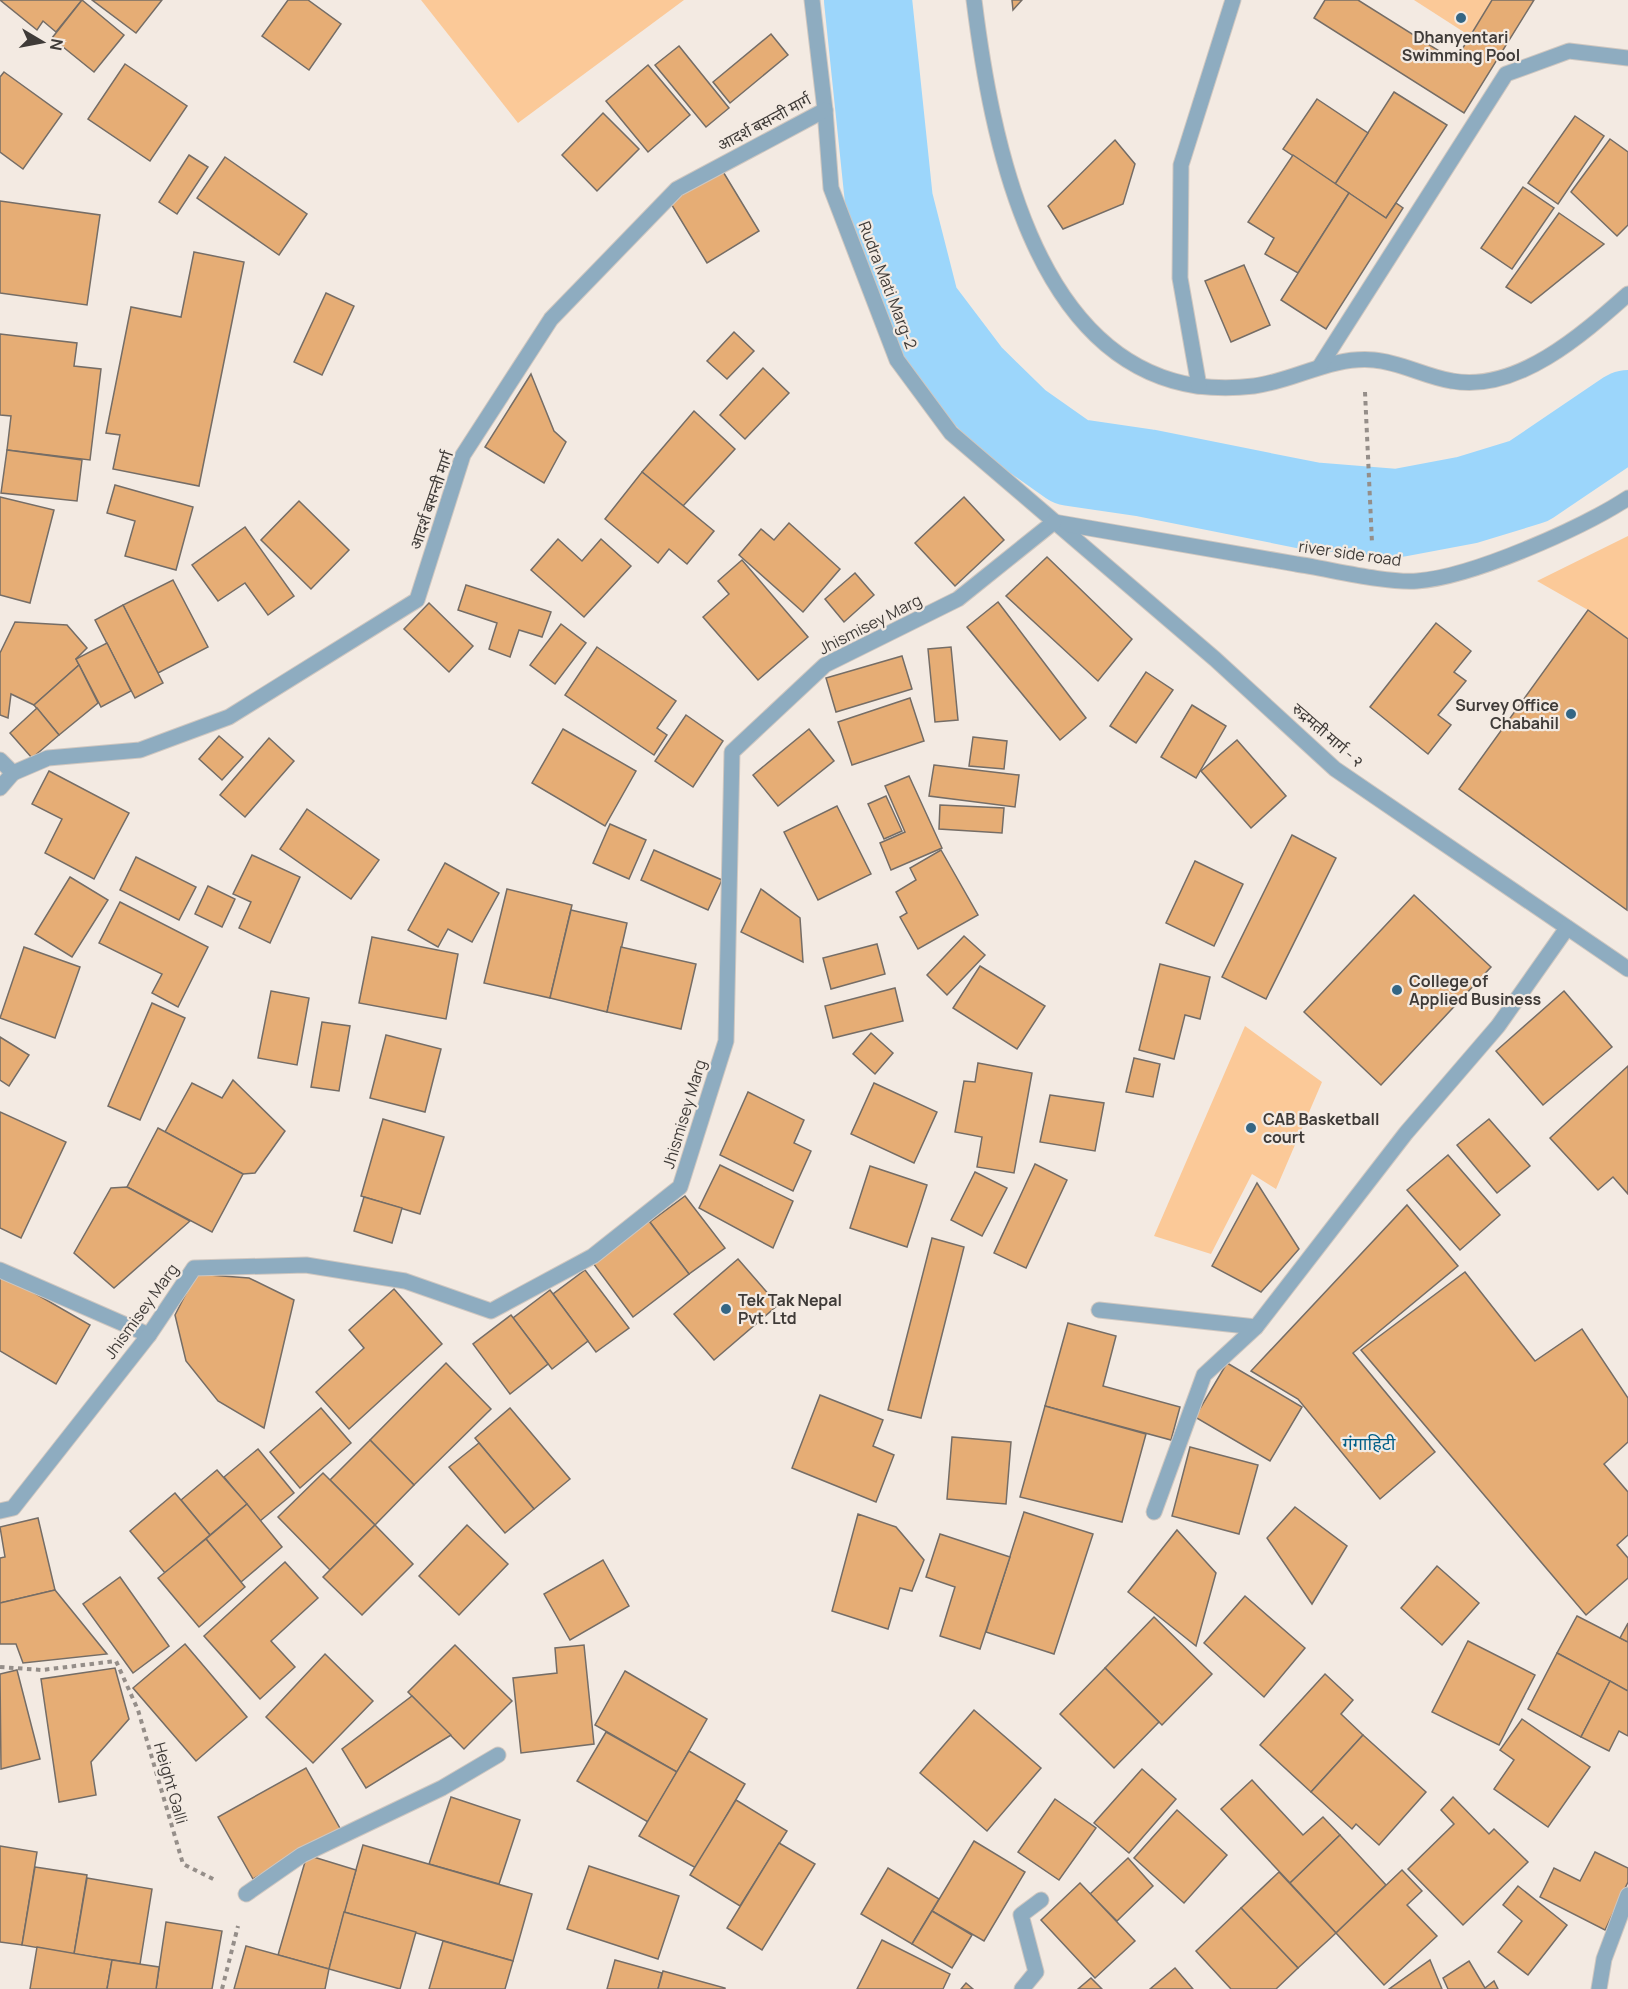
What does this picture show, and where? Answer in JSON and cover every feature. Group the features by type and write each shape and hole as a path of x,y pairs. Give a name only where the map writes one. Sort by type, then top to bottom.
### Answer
{"street":[{"name":"Rudra Mati Marg-2","path":"812,0 825,110 831,188 897,360 951,433 1054,522"},
{"path":"974,0 982,62 1001,152 1024,221 1048,271 1083,322 1119,356 1154,375 1198,386 1255,386 1320,366 1374,360 1453,382 1487,382 1552,357 1628,294"},
{"path":"1198,386 1180,278 1181,165 1233,0"},
{"path":"1320,366 1506,74 1569,51 1628,58"},
{"name":"आदर्श बसन्ती मार्ग","path":"13,773 48,758 140,750 229,717 417,600 463,455 551,319 677,189 825,110"},
{"name":"river side road","path":"1054,522 1359,574 1417,581 1460,572 1528,547 1609,511 1628,498"},
{"name":"रुद्रमती मार्ग ‍- २","path":"1054,522 1215,659 1335,769 1628,969"},
{"name":"Jhismisey Marg","path":"0,1511 13,1508 149,1335 194,1268 306,1265 405,1281 491,1311 593,1256 680,1187 726,1041 732,752 825,665 958,599 1054,522"},
{"path":"0,760 13,773 0,788"},
{"path":"1154,1512 1204,1375 1256,1327 1406,1133 1498,1026 1567,928"},
{"path":"0,1270 149,1335"},
{"path":"1099,1310 1256,1327"},
{"path":"246,1894 302,1855 442,1788 498,1755"},
{"path":"1599,1989 1604,1959 1628,1895"},
{"path":"1022,1989 1036,1972 1021,1915 1041,1900"}],"path":[{"path":"1366,419 1372,548"},
{"name":"Height Galli","path":"0,1667 42,1670 116,1661 138,1710 183,1864 246,1894"},
{"path":"222,1989 246,1894"}],"shaded area":[{"path":"421,0 684,0 518,123"},
{"name":"Dhanyentari Swimming Pool","path":"1414,0 1492,0 1470,36"},
{"path":"1628,536 1628,639 1588,610 1537,581"},
{"name":"CAB Basketball court","path":"1245,1026 1322,1082 1276,1189 1252,1174 1211,1254 1154,1236"}],"building":[{"path":"0,0 82,0 56,32 43,21 37,30"},
{"path":"82,0 124,35 94,72 52,38"},
{"path":"92,0 162,0 136,33"},
{"path":"288,0 308,0 341,24 309,70 262,36"},
{"path":"1012,0 1022,0 1013,10"},
{"path":"1325,0 1358,0 1455,61 1492,0 1534,0 1464,113 1314,18"},
{"path":"771,34 788,55 730,103 713,82"},
{"path":"679,46 729,108 706,127 655,65"},
{"path":"125,64 187,106 150,161 88,119"},
{"path":"648,65 690,115 648,152 606,101"},
{"path":"4,72 62,114 23,169 0,152 0,77"},
{"path":"1394,92 1447,125 1386,218 1335,184"},
{"path":"1317,99 1368,133 1335,184 1283,149"},
{"path":"603,113 639,149 597,191 562,155"},
{"path":"1575,116 1604,136 1558,204 1528,183"},
{"path":"1610,139 1628,152 1628,225 1617,236 1571,192"},
{"path":"1115,140 1135,164 1123,204 1063,229 1048,206"},
{"path":"189,155 208,167 177,214 159,202"},
{"path":"1293,155 1349,193 1298,273 1265,254 1274,238 1248,222"},
{"path":"225,157 307,214 279,255 197,198"},
{"path":"722,170 759,231 707,263 670,202"},
{"path":"1523,187 1554,208 1512,269 1481,248"},
{"path":"1349,193 1386,218 1396,203 1403,208 1326,329 1281,300"},
{"path":"0,201 100,215 87,305 0,293"},
{"path":"1559,213 1604,244 1531,303 1506,287"},
{"path":"194,252 244,262 199,486 113,469 120,435 106,433 131,307 181,317"},
{"path":"1244,265 1270,325 1231,342 1205,281"},
{"path":"326,293 354,306 322,375 294,362"},
{"path":"734,332 754,351 727,379 707,361"},
{"path":"0,334 77,343 74,366 101,369 90,460 7,450 11,416 0,415"},
{"path":"763,368 789,393 745,439 720,415"},
{"path":"531,374 554,431 566,442 544,483 485,447"},
{"path":"694,411 735,449 683,506 642,472"},
{"path":"7,450 82,460 77,501 1,493"},
{"path":"642,472 714,531 687,564 669,549 658,563 605,519"},
{"path":"115,485 193,507 176,570 125,556 135,521 107,513"},
{"path":"0,497 54,510 30,603 0,595"},
{"path":"964,497 1004,540 955,586 915,543"},
{"path":"299,501 349,550 311,589 261,540"},
{"path":"789,523 840,569 803,612 739,555 761,529 774,540"},
{"path":"245,527 294,596 268,615 245,583 218,601 192,565"},
{"path":"558,539 582,561 601,539 631,566 584,617 531,570"},
{"path":"1047,557 1132,639 1098,681 1006,596"},
{"path":"742,560 808,637 758,680 703,617 729,594 718,581"},
{"path":"855,573 874,595 844,622 825,599"},
{"path":"173,580 208,647 158,673 123,605"},
{"path":"466,585 551,612 542,637 519,630 510,657 489,649 497,623 458,610"},
{"path":"998,602 1086,718 1060,740 967,627"},
{"path":"429,603 473,646 449,672 404,629"},
{"path":"123,605 163,683 135,698 95,620"},
{"name":"Survey Office Chabahil","path":"1588,610 1628,639 1627,910 1459,789"},
{"path":"15,622 67,625 87,648 76,659 79,665 34,705 11,694 8,718 0,715 0,653"},
{"path":"1436,623 1471,651 1454,672 1466,681 1438,715 1451,725 1428,754 1370,707"},
{"path":"561,624 586,643 555,684 530,665"},
{"path":"107,643 131,691 101,707 76,659"},
{"path":"597,647 676,701 657,728 667,735 654,755 565,695"},
{"path":"951,647 958,720 935,722 928,649"},
{"path":"902,656 912,689 836,712 826,678"},
{"path":"79,665 98,703 59,735 34,705"},
{"path":"1146,672 1173,690 1136,743 1110,726"},
{"path":"910,698 924,741 852,765 838,722"},
{"path":"1192,705 1226,726 1196,778 1161,757"},
{"path":"37,708 59,735 32,758 10,733"},
{"path":"686,715 723,741 693,787 655,761"},
{"path":"563,729 636,771 605,826 532,783"},
{"path":"809,729 834,761 778,806 753,775"},
{"path":"219,736 243,757 222,780 199,759"},
{"path":"973,737 1007,741 1004,769 969,766"},
{"path":"269,738 294,761 245,817 220,795"},
{"path":"1237,740 1286,796 1251,828 1201,771"},
{"path":"934,765 1019,775 1015,807 929,796"},
{"path":"49,771 129,813 94,879 45,853 62,819 32,804"},
{"path":"909,776 942,848 891,870 880,843 905,832 885,786"},
{"path":"886,796 902,831 884,839 868,804"},
{"path":"940,805 1004,808 1002,833 939,829"},
{"path":"837,806 871,874 818,900 784,832"},
{"path":"307,809 379,860 351,899 280,849"},
{"path":"610,824 646,840 629,879 593,863"},
{"path":"1292,835 1336,858 1266,999 1222,977"},
{"path":"654,850 722,880 708,910 641,880"},
{"path":"941,850 978,915 918,949 900,917 907,913 896,892 916,880 910,868"},
{"path":"252,855 300,877 270,943 239,928 251,902 233,894"},
{"path":"136,857 196,887 179,920 120,890"},
{"path":"1195,861 1243,884 1214,946 1166,923"},
{"path":"445,863 499,893 472,942 448,929 438,947 408,930"},
{"path":"70,877 108,900 72,957 35,934"},
{"path":"208,886 235,899 222,927 195,914"},
{"path":"507,889 572,905 550,998 484,983"},
{"path":"761,889 800,918 803,962 741,932"},
{"name":"College of Applied Business","path":"1414,895 1491,967 1381,1085 1304,1012"},
{"path":"120,902 208,947 178,1007 152,993 162,974 99,943"},
{"path":"571,910 627,923 607,1012 550,998"},
{"path":"964,936 985,955 947,995 927,975"},
{"path":"372,937 458,954 446,1019 359,1003"},
{"path":"877,944 885,974 831,989 823,958"},
{"path":"24,947 80,967 55,1038 0,1018"},
{"path":"621,947 696,964 681,1029 607,1012"},
{"path":"1160,964 1210,977 1200,1019 1185,1015 1174,1059 1139,1050"},
{"path":"980,966 1045,1006 1017,1049 953,1008"},
{"path":"895,988 903,1021 833,1038 825,1006"},
{"path":"271,991 309,998 297,1065 258,1058"},
{"path":"1564,991 1612,1047 1543,1105 1496,1051"},
{"path":"152,1003 185,1018 140,1120 108,1106"},
{"path":"322,1022 350,1026 339,1091 311,1087"},
{"path":"871,1033 893,1053 875,1074 853,1054"},
{"path":"386,1035 441,1049 425,1112 370,1098"},
{"path":"0,1037 29,1055 9,1086 0,1080"},
{"path":"1134,1058 1160,1064 1153,1097 1126,1092"},
{"path":"978,1063 1032,1073 1014,1173 977,1167 982,1137 955,1132 964,1081 975,1082"},
{"path":"1628,1066 1628,1194 1613,1177 1598,1190 1550,1138"},
{"path":"233,1080 285,1131 255,1173 243,1174 165,1132 192,1083 222,1098"},
{"path":"874,1083 937,1112 914,1163 851,1134"},
{"path":"748,1092 804,1120 794,1143 811,1151 793,1191 720,1155"},
{"path":"1050,1095 1104,1103 1095,1151 1040,1142"},
{"path":"0,1112 66,1142 21,1238 0,1228"},
{"path":"383,1119 444,1137 420,1214 361,1196"},
{"path":"1489,1119 1530,1166 1497,1193 1457,1145"},
{"path":"158,1128 243,1174 212,1232 127,1187"},
{"path":"1448,1155 1500,1215 1460,1250 1407,1190"},
{"path":"1035,1164 1067,1180 1026,1268 994,1253"},
{"path":"720,1165 793,1201 773,1248 699,1208"},
{"path":"870,1166 927,1185 907,1247 850,1228"},
{"path":"975,1172 1007,1188 982,1236 951,1220"},
{"path":"1257,1183 1299,1249 1261,1292 1212,1266"},
{"path":"127,1187 190,1221 114,1288 74,1253 111,1188"},
{"path":"685,1196 725,1248 689,1274 650,1222"},
{"path":"364,1197 402,1208 392,1243 354,1231"},
{"path":"1407,1205 1458,1266 1353,1353 1435,1452 1380,1499 1298,1399 1251,1371"},
{"path":"649,1221 689,1274 633,1317 593,1263"},
{"path":"932,1238 964,1247 921,1418 888,1410"},
{"name":"Tek Tak Nepal Pvt. Ltd","path":"738,1259 778,1305 714,1360 674,1314"},
{"path":"585,1270 629,1328 596,1352 553,1294"},
{"path":"1465,1272 1535,1361 1582,1329 1628,1398 1628,1442 1604,1464 1628,1492 1628,1535 1617,1545 1628,1558 1628,1578 1586,1615 1361,1350"},
{"path":"196,1274 249,1278 294,1300 264,1428 218,1401 186,1361 175,1315"},
{"path":"3,1275 90,1325 56,1384 0,1351 0,1279"},
{"path":"394,1289 442,1344 349,1429 316,1392 364,1348 349,1330"},
{"path":"550,1290 588,1341 552,1369 513,1318"},
{"path":"511,1315 548,1364 510,1394 473,1344"},
{"path":"1068,1323 1116,1336 1103,1386 1180,1407 1171,1440 1045,1406"},
{"path":"446,1363 491,1409 414,1485 370,1440"},
{"path":"1227,1363 1302,1407 1270,1461 1195,1417"},
{"path":"820,1395 883,1420 873,1446 894,1455 876,1502 792,1468"},
{"path":"1045,1406 1146,1434 1122,1522 1020,1497"},
{"path":"321,1408 351,1443 300,1488 270,1452"},
{"path":"510,1408 570,1479 534,1509 475,1438"},
{"path":"952,1437 1011,1442 1006,1504 947,1499"},
{"path":"370,1440 414,1485 375,1525 330,1480"},
{"path":"479,1443 534,1509 505,1533 449,1467"},
{"path":"1190,1447 1258,1465 1239,1534 1172,1516"},
{"path":"258,1449 294,1493 260,1521 224,1477"},
{"path":"217,1470 247,1504 210,1535 181,1500"},
{"path":"323,1473 375,1525 330,1570 278,1517"},
{"path":"175,1493 210,1535 165,1573 130,1531"},
{"path":"247,1504 282,1547 241,1582 206,1539"},
{"path":"1295,1507 1347,1546 1312,1604 1267,1538"},
{"path":"1024,1512 1093,1534 1054,1654 986,1632"},
{"path":"858,1514 896,1527 924,1560 912,1591 900,1588 888,1629 832,1611"},
{"path":"38,1518 55,1590 0,1603 0,1558 5,1557 0,1527"},
{"path":"375,1525 413,1564 362,1615 323,1577"},
{"path":"467,1525 508,1564 459,1615 419,1576"},
{"path":"1177,1530 1216,1573 1196,1646 1128,1592"},
{"path":"940,1534 1010,1557 980,1649 940,1636 955,1587 926,1577"},
{"path":"206,1539 245,1587 199,1627 158,1578"},
{"path":"603,1560 629,1606 570,1640 544,1594"},
{"path":"285,1562 318,1598 271,1641 295,1667 260,1699 204,1636"},
{"path":"1437,1566 1479,1603 1442,1645 1401,1608"},
{"path":"120,1577 169,1646 133,1673 83,1604"},
{"path":"55,1590 107,1654 23,1663 16,1644 0,1644 0,1603"},
{"path":"1245,1596 1305,1648 1264,1697 1204,1643"},
{"path":"1577,1616 1628,1642 1628,1691 1557,1653"},
{"path":"1154,1617 1212,1674 1162,1725 1105,1668"},
{"path":"1628,1623 1628,1642 1620,1638"},
{"path":"1468,1641 1535,1675 1499,1745 1432,1712"},
{"path":"185,1644 247,1717 196,1761 133,1688"},
{"path":"455,1645 512,1701 464,1749 408,1692"},
{"path":"584,1645 594,1744 521,1753 513,1678 557,1673 555,1648"},
{"path":"1557,1653 1610,1681 1581,1737 1528,1709"},
{"path":"325,1654 373,1701 313,1763 266,1717"},
{"path":"115,1668 129,1719 91,1762 96,1795 59,1802 41,1679"},
{"path":"1105,1668 1159,1722 1114,1768 1060,1714"},
{"path":"17,1670 40,1759 1,1769 0,1674"},
{"path":"625,1671 707,1719 677,1772 595,1725"},
{"path":"1325,1674 1353,1700 1341,1714 1363,1735 1311,1792 1260,1745"},
{"path":"1610,1681 1628,1691 1628,1736 1619,1731 1609,1751 1581,1737"},
{"path":"412,1696 451,1735 366,1788 342,1749"},
{"path":"974,1710 1041,1768 987,1831 920,1773"},
{"path":"1522,1719 1590,1767 1548,1827 1494,1789 1514,1760 1500,1750"},
{"path":"606,1732 677,1772 648,1822 577,1781"},
{"path":"1363,1735 1426,1792 1379,1845 1356,1824 1352,1829 1311,1792"},
{"path":"689,1751 745,1784 696,1868 639,1836"},
{"path":"306,1768 341,1830 253,1879 218,1817"},
{"path":"1142,1769 1176,1799 1129,1853 1094,1823"},
{"path":"1252,1780 1303,1835 1323,1817 1340,1835 1290,1883 1221,1809"},
{"path":"451,1797 520,1820 499,1884 429,1864"},
{"path":"1453,1797 1489,1834 1494,1829 1528,1862 1463,1925 1408,1869 1454,1824 1441,1810"},
{"path":"1055,1799 1096,1828 1059,1880 1018,1852"},
{"path":"736,1800 787,1831 740,1906 690,1875"},
{"path":"1177,1810 1227,1855 1184,1903 1134,1858"},
{"path":"1340,1835 1386,1885 1336,1933 1290,1883"},
{"path":"974,1841 1025,1872 984,1941 932,1911"},
{"path":"779,1843 815,1864 762,1950 727,1928"},
{"path":"363,1845 532,1894 513,1961 344,1912"},
{"path":"0,1846 37,1852 22,1945 0,1942"},
{"path":"1595,1852 1628,1868 1628,1882 1605,1930 1540,1897 1554,1868 1580,1881"},
{"path":"307,1855 356,1870 329,1969 278,1955"},
{"path":"1128,1858 1153,1886 1117,1921 1090,1894"},
{"path":"589,1866 679,1896 658,1959 567,1929"},
{"path":"35,1867 87,1875 74,1954 22,1945"},
{"path":"888,1868 939,1899 912,1944 861,1914"},
{"path":"1402,1870 1422,1891 1407,1905 1437,1936 1384,1985 1336,1933"},
{"path":"1279,1872 1336,1933 1298,1968 1241,1908"},
{"path":"87,1878 152,1889 140,1964 74,1954"},
{"path":"1080,1883 1135,1941 1095,1978 1041,1920"},
{"path":"1518,1886 1567,1925 1528,1975 1498,1952 1522,1921 1503,1905"},
{"path":"1241,1908 1298,1968 1276,1989 1231,1989 1196,1951"},
{"path":"932,1911 972,1935 952,1968 912,1944"},
{"path":"344,1912 416,1932 400,1989 329,1969"},
{"path":"166,1922 222,1931 212,1989 156,1989"},
{"path":"882,1940 950,1974 943,1989 857,1989"},
{"path":"443,1941 513,1961 505,1989 429,1989"},
{"path":"246,1946 329,1969 325,1989 234,1989"},
{"path":"37,1947 112,1960 107,1989 30,1989"},
{"path":"112,1960 159,1967 156,1989 107,1989"},
{"path":"615,1960 662,1973 658,1989 607,1989"},
{"path":"1430,1960 1442,1989 1389,1989"},
{"path":"1469,1961 1485,1988 1494,1981 1498,1989 1448,1989 1443,1978"},
{"path":"1175,1968 1193,1989 1150,1989"},
{"path":"663,1971 725,1988 725,1989 658,1989"},
{"path":"1091,1978 1102,1989 1078,1989"},
{"path":"966,1983 973,1989 961,1989"}],"waterway":[{"path":"868,0 889,201 916,307 969,377 1017,424 1071,462 1146,473 1311,506 1398,513 1467,500 1529,481 1628,414"}],"place":[{"name":"Dhanyentari Swimming Pool","path":"1461,18"},
{"name":"Survey Office Chabahil","path":"1571,714"},
{"name":"College of Applied Business","path":"1397,990"},
{"name":"CAB Basketball court","path":"1251,1128"},
{"name":"Tek Tak Nepal Pvt. Ltd","path":"726,1309"}],"district":[{"name":"गंगाहिटी","path":"1369,1444"}]}
